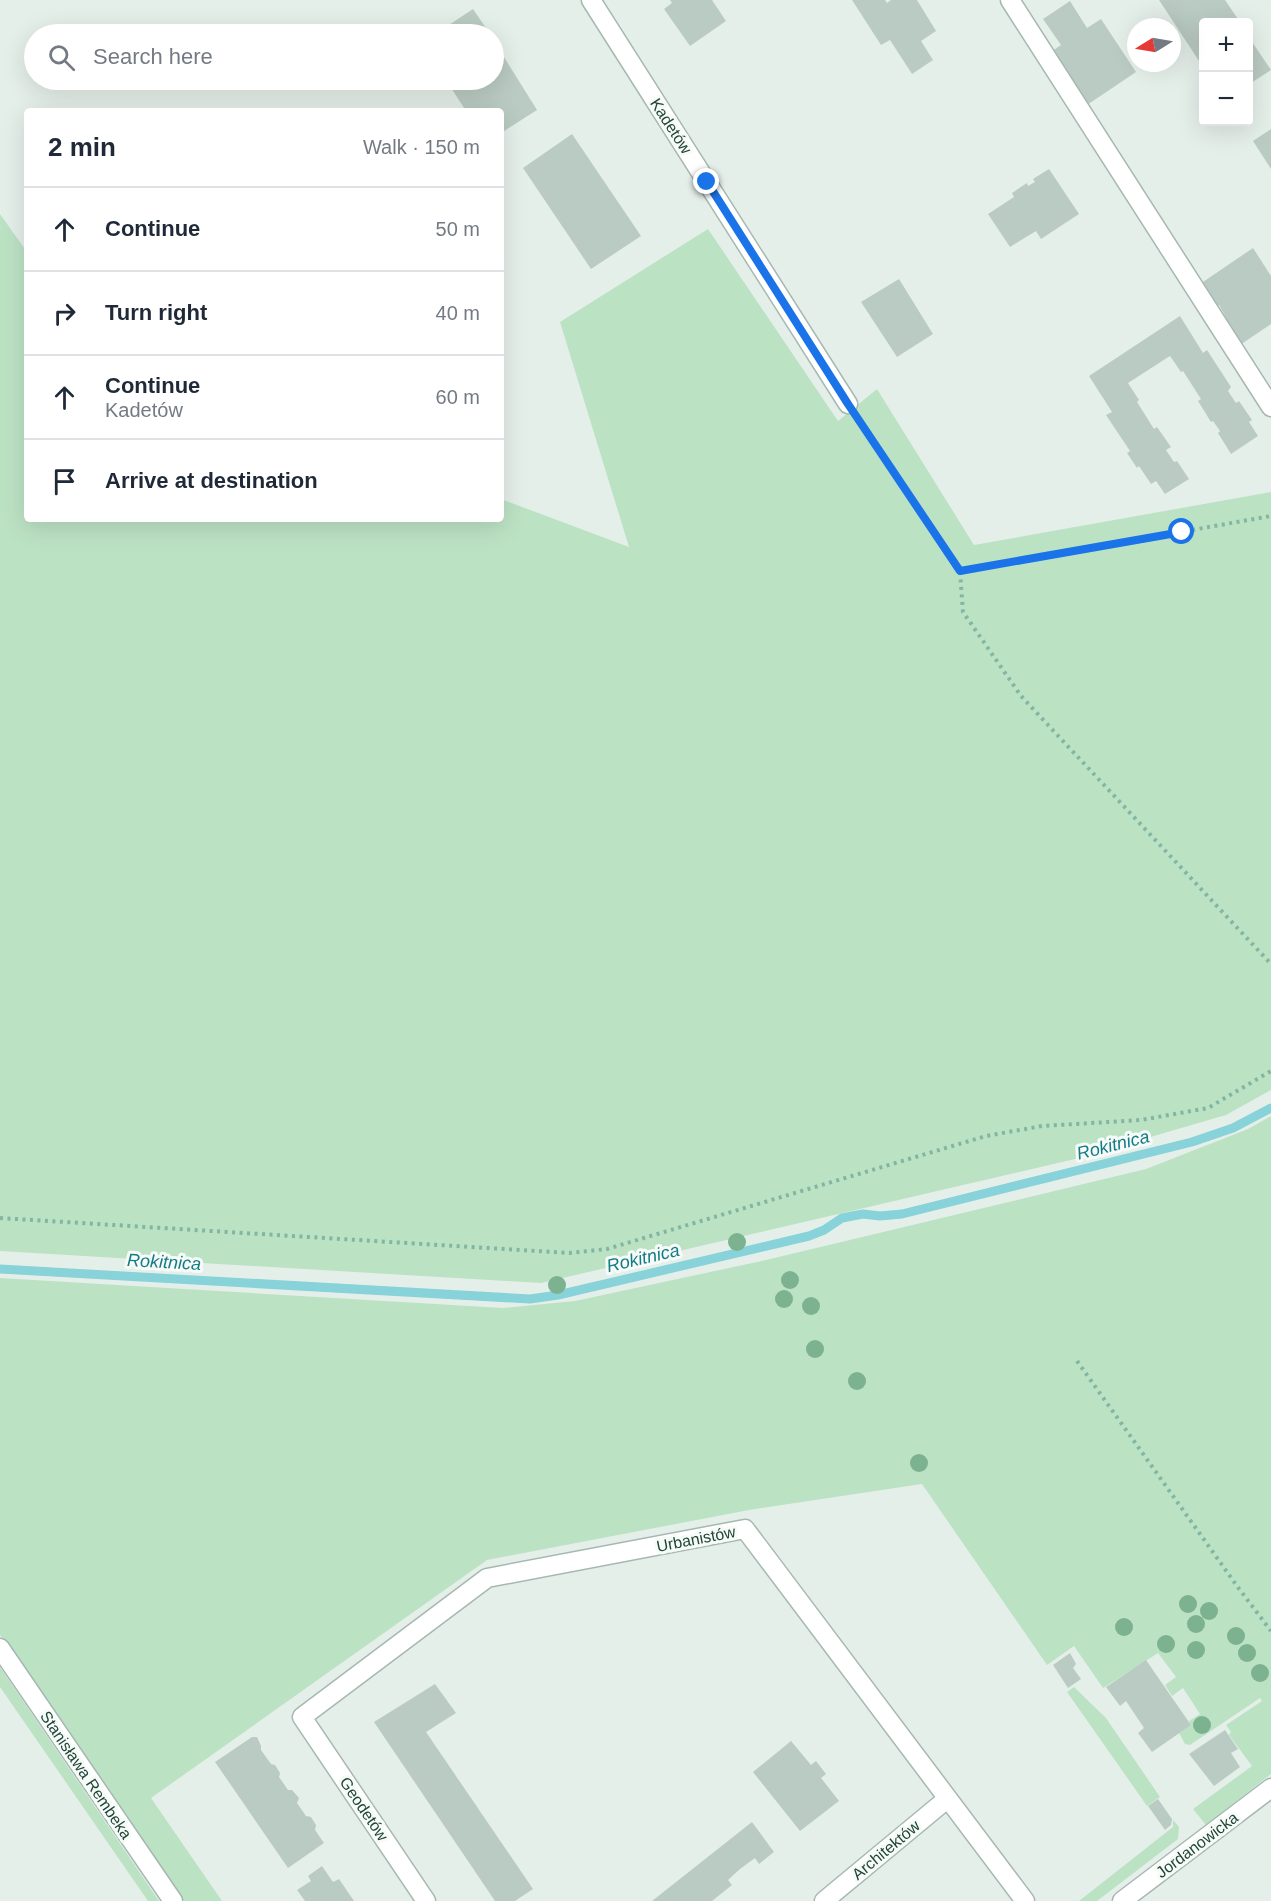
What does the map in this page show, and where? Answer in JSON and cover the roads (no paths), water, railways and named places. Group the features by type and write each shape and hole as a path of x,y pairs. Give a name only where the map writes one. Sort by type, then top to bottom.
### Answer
{"street":[{"name":"Kadetów","path":"591,0 848,404"},
{"path":"1010,0 1271,407"},
{"name":"Urbanistów","path":"302,1717 487,1578 745,1529 1025,1901"},
{"name":"Stanisława Rembeka","path":"0,1648 173,1901"},
{"name":"Geodetów","path":"302,1717 426,1901"},
{"name":"Jordanowicka","path":"1122,1901 1271,1788"},
{"name":"Architektów","path":"824,1901 947,1799"}],"waterway":[{"name":"Rokitnica","path":"0,1269 530,1299 558,1295 809,1236 824,1230 842,1218 863,1214 880,1216 902,1214 1192,1142 1233,1128 1271,1108"}]}
